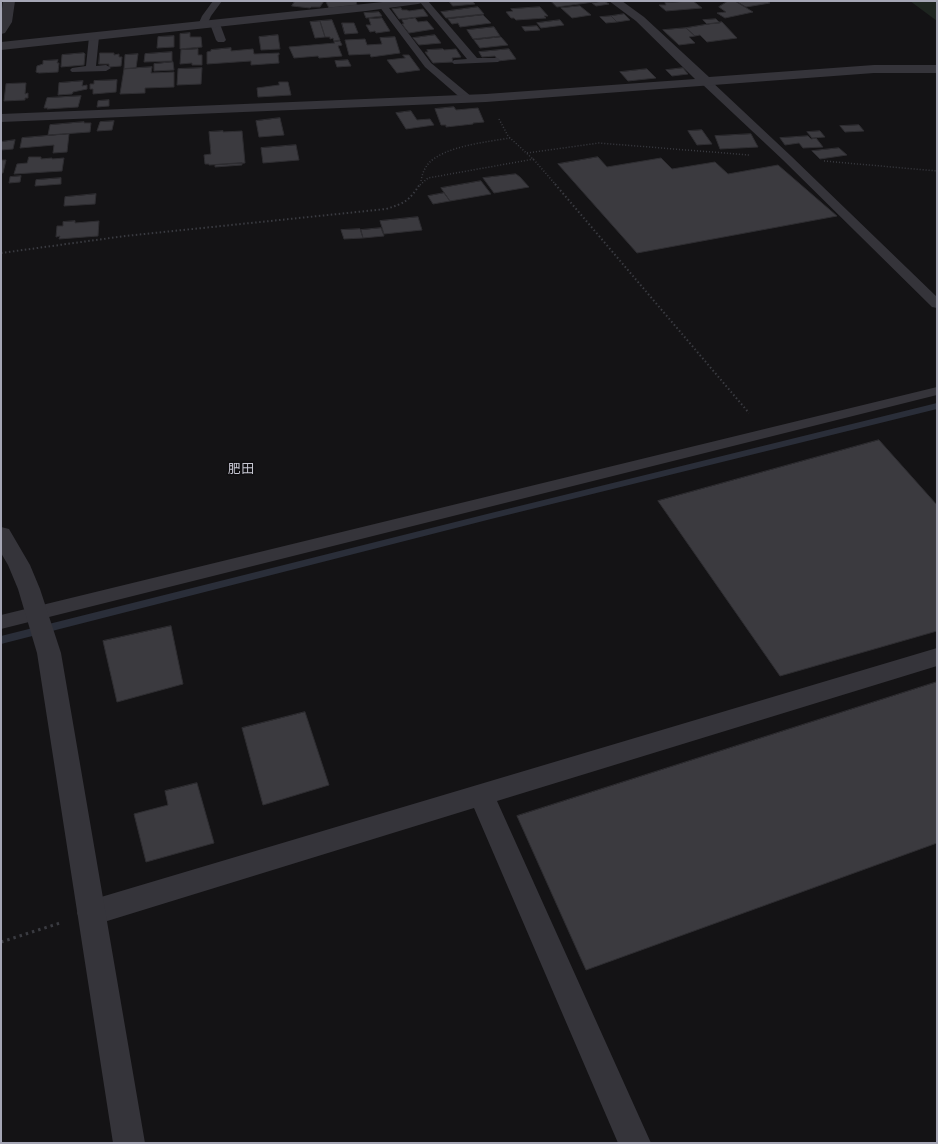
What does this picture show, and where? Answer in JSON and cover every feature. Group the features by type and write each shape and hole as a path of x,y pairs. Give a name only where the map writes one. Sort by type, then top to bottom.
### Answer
{"street":[{"path":"1,30 6,22 9,1"},
{"path":"1,46 209,25 418,1"},
{"path":"615,1 640,19 706,82"},
{"path":"1,118 468,99 874,69 937,69"},
{"path":"1,534 19,565 42,626 91,913 128,1143"},
{"path":"91,913 937,657"},
{"path":"481,795 635,1143"}],"lane":[{"path":"218,1 207,16 209,25 221,40"},
{"path":"424,1 474,61"},
{"path":"383,6 428,65 468,99"},
{"path":"91,69 94,37"},
{"path":"457,62 495,60"},
{"path":"75,70 106,68"},
{"path":"706,82 787,158 937,304"},
{"path":"1,622 42,626 766,433 937,391"}],"path":[{"path":"486,98 510,138 534,159 766,433"},
{"path":"1,253 125,236 386,209 403,204 411,198 421,181 423,172 428,163 444,154 481,143 510,138"},
{"path":"527,153 599,143 937,171"},
{"path":"421,181 438,176 534,159"},
{"path":"1,942 91,913"}],"shaded area":[{"path":"910,1 937,1 937,21"}],"building":[{"path":"295,1 324,1 320,7 310,8 292,6"},
{"path":"356,1 357,5 329,8 326,2"},
{"path":"449,1 472,1 475,4 453,6"},
{"path":"551,1 593,1 594,2 557,7"},
{"path":"604,1 609,4 596,6 592,3"},
{"path":"693,1 702,8 666,11 659,5 666,5 665,3"},
{"path":"728,1 735,1 753,12 725,18 717,13 726,12 719,7"},
{"path":"736,1 767,1 770,3 746,7"},
{"path":"580,6 591,15 572,18 561,8"},
{"path":"478,7 484,14 446,18 441,12"},
{"path":"540,7 548,16 544,16 546,18 516,20 511,18 506,12 513,11 511,9"},
{"path":"401,8 402,10 409,11 423,9 428,16 399,19 392,9"},
{"path":"379,12 382,16 366,18 364,13"},
{"path":"624,14 630,20 617,22 611,16"},
{"path":"483,15 491,23 460,27 458,23 452,24 448,19"},
{"path":"611,16 617,22 606,23 600,17"},
{"path":"382,18 390,31 376,33 375,31 370,32 366,25 371,25 369,19"},
{"path":"415,18 418,22 427,21 434,29 409,33 402,24 404,24 402,20"},
{"path":"716,19 720,23 707,24 703,20"},
{"path":"332,20 340,40 334,41 333,38 330,39 330,37 325,37 320,21"},
{"path":"560,20 564,25 541,28 537,23"},
{"path":"320,21 325,37 315,38 310,22"},
{"path":"722,22 737,38 707,42 700,35 695,36 686,28"},
{"path":"342,23 354,23 358,33 345,34"},
{"path":"537,26 540,30 525,31 522,27"},
{"path":"494,27 500,36 473,39 467,30"},
{"path":"686,28 695,36 689,37 695,43 679,45 663,30"},
{"path":"190,33 190,37 201,37 202,47 180,49 180,34"},
{"path":"278,35 280,49 261,50 259,37"},
{"path":"435,35 441,43 419,45 413,38"},
{"path":"174,36 174,47 157,48 158,37"},
{"path":"395,37 400,53 371,57 370,54 349,55 345,40 365,39 367,45 382,44 380,38"},
{"path":"501,37 508,45 480,48 474,40"},
{"path":"340,41 342,45 338,46 342,56 294,58 289,47 335,43 334,42"},
{"path":"231,48 231,51 253,49 254,54 279,53 279,63 251,65 251,61 207,64 207,52 211,50"},
{"path":"198,49 198,55 202,55 202,65 192,65 192,63 180,64 181,50"},
{"path":"456,49 461,57 452,58 453,62 433,63 425,52 428,52 427,50"},
{"path":"509,49 516,59 498,61 495,56 482,57 479,52"},
{"path":"172,52 172,61 144,62 145,54"},
{"path":"84,53 84,65 61,67 62,55"},
{"path":"100,53 114,53 114,55 119,54 119,57 122,57 121,66 109,67 109,64 99,64"},
{"path":"138,54 136,68 124,69 125,55"},
{"path":"403,55 409,55 420,70 397,73 387,60 405,58"},
{"path":"58,60 58,72 36,72 37,66 43,64 43,61"},
{"path":"348,60 351,66 337,67 335,61"},
{"path":"173,62 174,70 154,71 154,64"},
{"path":"152,67 151,73 174,72 174,87 145,88 145,93 120,94 124,69"},
{"path":"202,68 201,84 177,85 178,69"},
{"path":"683,68 688,74 672,76 666,70"},
{"path":"647,69 656,78 628,81 620,72"},
{"path":"117,80 116,92 93,94 93,89 90,89 90,84 94,84 94,81"},
{"path":"83,81 82,86 87,85 87,89 73,92 72,94 58,95 59,83"},
{"path":"279,82 288,82 291,95 258,97 257,88 279,85"},
{"path":"26,83 25,94 28,93 28,98 25,98 25,100 4,101 6,84"},
{"path":"81,96 78,107 44,108 47,98"},
{"path":"109,100 109,106 97,107 98,101"},
{"path":"454,107 456,110 478,108 484,122 446,127 446,125 441,125 435,109"},
{"path":"411,111 417,120 430,119 434,125 406,129 396,113"},
{"path":"280,118 284,135 259,137 256,121"},
{"path":"114,121 112,130 97,131 100,122"},
{"path":"84,122 91,123 90,132 48,135 50,125"},
{"path":"859,125 864,131 845,132 840,126"},
{"path":"702,130 712,144 697,145 688,131"},
{"path":"242,131 245,163 205,164 204,155 211,154 209,132"},
{"path":"820,131 825,137 812,138 807,132"},
{"path":"69,134 67,152 53,153 54,145 20,148 22,138"},
{"path":"751,134 758,147 720,149 715,136"},
{"path":"808,136 811,139 816,138 823,147 803,148 799,143 785,145 780,138"},
{"path":"15,140 13,149 1,150 1,142"},
{"path":"296,145 299,160 263,163 261,148"},
{"path":"839,148 847,155 820,159 812,151"},
{"path":"29,157 41,157 41,159 64,158 62,171 14,174 17,164 27,163"},
{"path":"598,157 607,167 661,158 672,169 715,162 728,174 778,165 837,216 637,253 558,164"},
{"path":"1,160 6,160 3,173 1,173"},
{"path":"242,163 242,165 215,167 215,165"},
{"path":"516,174 529,187 494,193 483,178"},
{"path":"21,176 20,182 9,183 10,177"},
{"path":"61,178 61,184 35,186 36,180"},
{"path":"481,181 491,194 450,201 441,188"},
{"path":"444,193 450,201 433,204 428,196"},
{"path":"96,194 95,204 64,206 65,197"},
{"path":"418,217 422,230 384,234 380,221"},
{"path":"75,221 75,223 99,221 98,236 59,239 60,236 56,237 57,226 63,226 63,222"},
{"path":"381,228 384,236 363,238 361,230"},
{"path":"360,229 363,238 344,239 341,230"},
{"path":"879,440 937,505 937,631 780,676 658,501"},
{"path":"171,626 183,684 117,702 103,641"},
{"path":"937,682 937,843 586,970 517,816"},
{"path":"305,712 329,785 263,805 242,728"},
{"path":"197,783 214,843 146,862 134,814 168,805 165,791"}],"waterway":[{"path":"1,640 491,516 937,406"}],"district":[{"name":"肥田","path":"241,469"}]}
